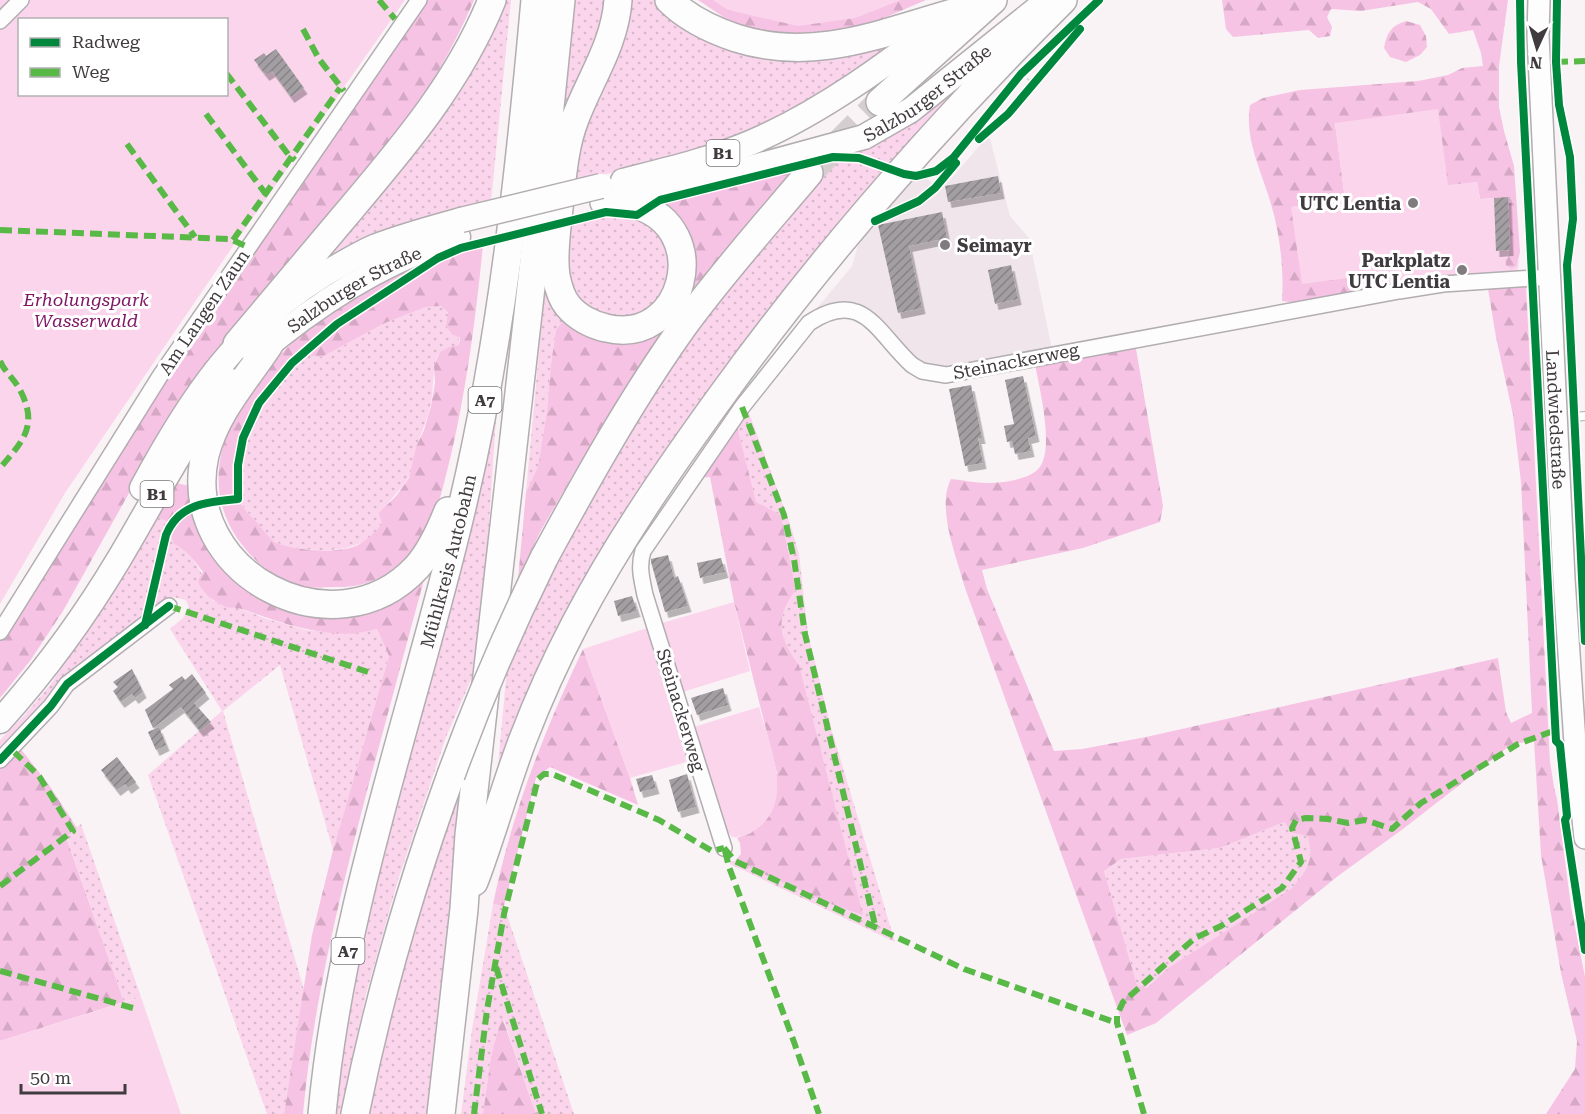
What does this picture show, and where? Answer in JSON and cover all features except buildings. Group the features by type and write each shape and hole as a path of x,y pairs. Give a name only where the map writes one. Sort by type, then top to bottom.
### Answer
{"highway":[{"path":"237,344 422,122 471,45 492,0"},
{"path":"268,345 227,402 209,441 202,484 206,513 213,530 223,547 242,569 263,585 288,597 327,604 348,602 382,592 406,576 426,555 440,530 456,484 479,364 495,253 522,0"},
{"name":"Mühlkreis Autobahn","path":"322,1114 334,1029 363,885 442,589 477,440 492,360 512,217 535,0"},
{"name":"A7","path":"441,1114 464,909 469,835 561,0"},
{"path":"601,197 637,205 659,217 674,234 682,254 682,277 672,302 654,320 642,326 614,330 588,321 568,306 561,296 555,266 568,141 575,117 610,42 618,0"},
{"path":"669,0 696,20 723,34 751,43 779,48 838,45 872,37 964,6"},
{"path":"880,102 993,0"},
{"path":"464,909 491,839 523,739 551,674 606,568 659,484 755,350 881,193 992,71 1063,0"},
{"path":"355,1114 392,958 429,835 505,638 544,558 613,437 685,324 809,173"}],"main road":[{"name":"Salzburger Straße","path":"56,652 130,510 183,415 205,383 237,344 276,308 311,283 373,248 419,231 460,229 601,197 743,170 864,137 911,110 1048,0"},
{"name":"Landwiedstraße","path":"1539,0 1538,36 1550,277 1578,677 1585,838"},
{"name":"Salzburger Straße","path":"601,197 749,143 791,124 837,97 964,6"},
{"name":"Salzburger Straße","path":"0,722 40,675 56,652 118,561 191,435 215,400 242,368 330,297 374,271 426,248 460,229"}],"street":[{"path":"0,21 21,0"},
{"name":"Am Langen Zaun","path":"0,632 167,366 419,0"},
{"name":"Steinackerweg","path":"724,848 645,595 640,560 643,551 742,407 809,323 822,314 836,309 863,314 912,365 922,371 946,375 1399,291 1443,284 1550,277"},
{"path":"0,760 45,713 67,684 169,606"}],"lane":[{"path":"1575,417 1585,416"}],"path":[{"path":"1030,66 1019,77 1034,84"},
{"path":"1027,92 1041,76"}],"shaded area":[{"name":"Seimayr","path":"989,135 1010,216 1029,238 1052,349 950,369 921,365 846,304 831,304 812,314 852,266 861,235 916,172 930,181 941,184 948,182"}],"green space":[{"name":"Erholungspark Wasserwald","path":"0,0 405,0 235,243 65,493 0,604"},
{"path":"428,0 474,0 431,83 400,131 133,486 63,611 30,661 0,698 0,642 58,547 177,366"},
{"path":"500,0 511,0 491,202 307,274"},
{"path":"575,0 610,0 561,138"},
{"path":"623,0 657,0 702,32 929,23 777,122 712,148 570,183"},
{"path":"698,0 926,0 861,28 790,37 754,30 725,18"},
{"path":"713,0 901,0 855,18 798,26 728,10"},
{"path":"1222,0 1508,0 1499,66 1499,107 1514,166 1520,252 1517,266 1512,269 1506,266 1505,260 1509,254 1494,198 1480,199 1477,182 1448,186 1335,123 1345,199 1292,207 1348,278 1351,289 1347,294 1295,303 1282,301 1281,252 1271,204 1249,130 1250,105 1263,98 1300,90 1418,81 1448,75 1462,68 1483,66 1481,53 1473,30 1449,34 1431,9 1418,2 1361,11 1331,9 1327,17 1332,27 1330,36 1318,38 1309,30 1233,37 1226,29"},
{"path":"1406,21 1420,25 1426,36 1427,47 1420,55 1406,62 1390,57 1384,48 1390,30"},
{"path":"1012,37 744,349 496,788 509,646 619,440 747,258 834,158 886,132"},
{"name":"UTC Lentia","path":"1438,109 1448,185 1477,182 1480,199 1508,197 1510,250 1505,260 1506,266 1512,269 1517,266 1520,259 1517,272 1347,294 1351,289 1348,278 1302,284 1291,207 1345,199 1335,123"},
{"path":"810,164 676,315 661,205 666,200 731,186"},
{"path":"605,216 620,217 646,224 664,240 668,252 669,266 663,296 644,310 634,314 612,316 592,310 570,291 565,281 564,225"},
{"path":"483,245 462,403 440,498 424,538 394,568 368,583 347,587 305,587 273,574 250,554 237,538 221,500 220,462 231,424 252,388 281,354 313,325 347,300 418,262","holes":["441,306 448,313 446,326 452,334 460,338 459,345 440,352 434,366 435,383 431,406 416,447 409,478 397,495 379,513 382,524 358,545 340,550 306,550 285,546 274,541 237,499 232,472 241,434 249,416 272,381 297,355 322,357 385,323 426,307"]},
{"path":"546,277 564,319 556,330 538,468 526,492"},
{"path":"1526,286 1550,762 1571,907 1585,977 1585,1114 1546,1114 1575,1069 1577,1041 1561,973 1541,855 1534,741 1512,744 1403,829 1338,876 1156,1023 1127,1035 965,588 947,518 947,491 951,479 982,483 1006,482 1031,474 1042,463 1046,437 1045,420 1035,364 1135,343 1163,506 1160,522 1083,548 982,570 987,589 1054,751 1082,749 1146,737 1498,658 1506,712 1511,723 1532,713 1521,482 1513,415 1488,289","holes":["1284,822 1292,833 1308,836 1310,845 1310,858 1306,869 1292,888 1168,968 1147,988 1137,985 1104,871 1121,859 1220,848"]},
{"path":"441,306 454,324 459,345 443,350 439,354 434,371 430,409 417,445 411,472 388,503 384,520 378,530 356,545 338,549 297,549 281,545 273,540 239,501 233,483 235,457 239,443 249,416 265,389 297,355 322,357 385,323 426,307"},
{"path":"676,315 623,392 574,473 540,532 518,579 526,492 538,467 556,330 564,319 592,336 612,341 633,340 653,333"},
{"path":"499,373 480,659 446,737 398,880 366,994 340,1114 332,1114 352,981"},
{"path":"748,410 799,554 808,634 832,731 895,942 730,864 731,861 735,861 828,903 862,914 799,666 783,637 784,610 796,590 781,515 756,503 737,426"},
{"path":"737,426 756,502 781,515 796,590 784,610 783,637 799,665 863,915 828,903 735,861 741,854 737,838 751,833 777,773 734,602 710,477 699,478"},
{"path":"176,483 195,487 198,510 293,606 418,577 424,580 368,787 338,909 313,1031 303,1114 284,1114 312,935 333,850 389,656 377,629 345,634 305,629 242,609 226,607 208,596 198,581 203,572 190,556 174,544 166,521 157,517"},
{"path":"157,517 166,521 174,544 189,555 199,568 212,600 226,607 238,608 306,630 346,634 377,629 389,656 333,850 280,665 223,711 304,990 284,1114 267,1114 148,775 222,711 170,629 183,618 189,608 186,600 173,597 162,601 72,672 0,753 0,740 51,684"},
{"path":"734,602 750,671 683,692 662,623"},
{"path":"647,628 690,761 630,778 583,649"},
{"path":"583,649 638,805 550,767 536,778 504,906 493,904 519,805 542,743"},
{"path":"759,707 776,771 775,802 769,816 758,828 743,836 732,837 723,825 694,727"},
{"path":"20,748 49,785 77,828 66,837 124,1002 0,1041 0,766"},
{"path":"458,784 463,788 427,1114 362,1114 375,1052"},
{"path":"1284,822 1292,833 1309,836 1311,852 1308,864 1292,888 1168,968 1147,988 1137,985 1104,871 1121,859 1220,848"},
{"path":"81,824 141,997 124,1002 66,836"},
{"path":"493,904 504,906 574,1114 536,1114 503,1018 491,1056 483,1114 461,1114"},
{"path":"141,997 181,1114 0,1114 0,1041"},
{"path":"502,1017 536,1114 483,1114 491,1056"}],"tunnel":[{"path":"809,173 880,102"}],"marked path":[{"path":"379,0 395,19"},
{"path":"303,29 319,59 344,91"},
{"path":"1556,62 1585,61"},
{"path":"228,76 295,160"},
{"path":"233,240 340,88"},
{"path":"206,114 270,197"},
{"path":"127,144 195,237"},
{"path":"0,230 230,239 248,247"},
{"path":"0,361 19,388 28,412 28,422 22,440 0,468"},
{"path":"742,407 784,515 794,559 805,634 876,929"},
{"path":"169,606 368,672"},
{"path":"1144,1114 1117,1023 1117,1015 1123,1002 1195,938 1221,926 1282,888 1301,862 1292,828 1296,820 1328,819 1348,823 1365,820 1392,829 1421,803 1518,744 1556,730"},
{"path":"0,886 73,831 39,776 11,749"},
{"path":"474,1114 487,1010 504,914 538,779 544,774 552,774 659,820 712,851 724,848"},
{"path":"724,848 735,861 964,969 1117,1023"},
{"path":"725,851 819,1114"},
{"path":"496,967 542,1114"},
{"path":"0,971 133,1008"}],"cycle path":[{"path":"145,625 166,535 172,524 179,516 196,506 238,499 238,465 243,438 259,403 292,363 337,324 438,258 461,248 606,212 637,215 660,200 833,157 859,158 916,176 936,171 953,158 1021,74 1099,0"},
{"path":"1520,0 1521,62 1556,741 1560,745 1567,816 1565,820 1585,950"},
{"path":"1557,0 1556,62 1559,105 1570,157 1573,219 1567,265 1585,641"},
{"path":"979,139 1008,114 1080,29"},
{"path":"875,221 919,201 935,188 956,163"},
{"path":"0,760 51,706 67,684 169,606"}],"place":[{"name":"UTC Lentia","path":"1413,203"},
{"name":"Seimayr","path":"945,245"},
{"name":"Parkplatz UTC Lentia","path":"1462,270"}]}
